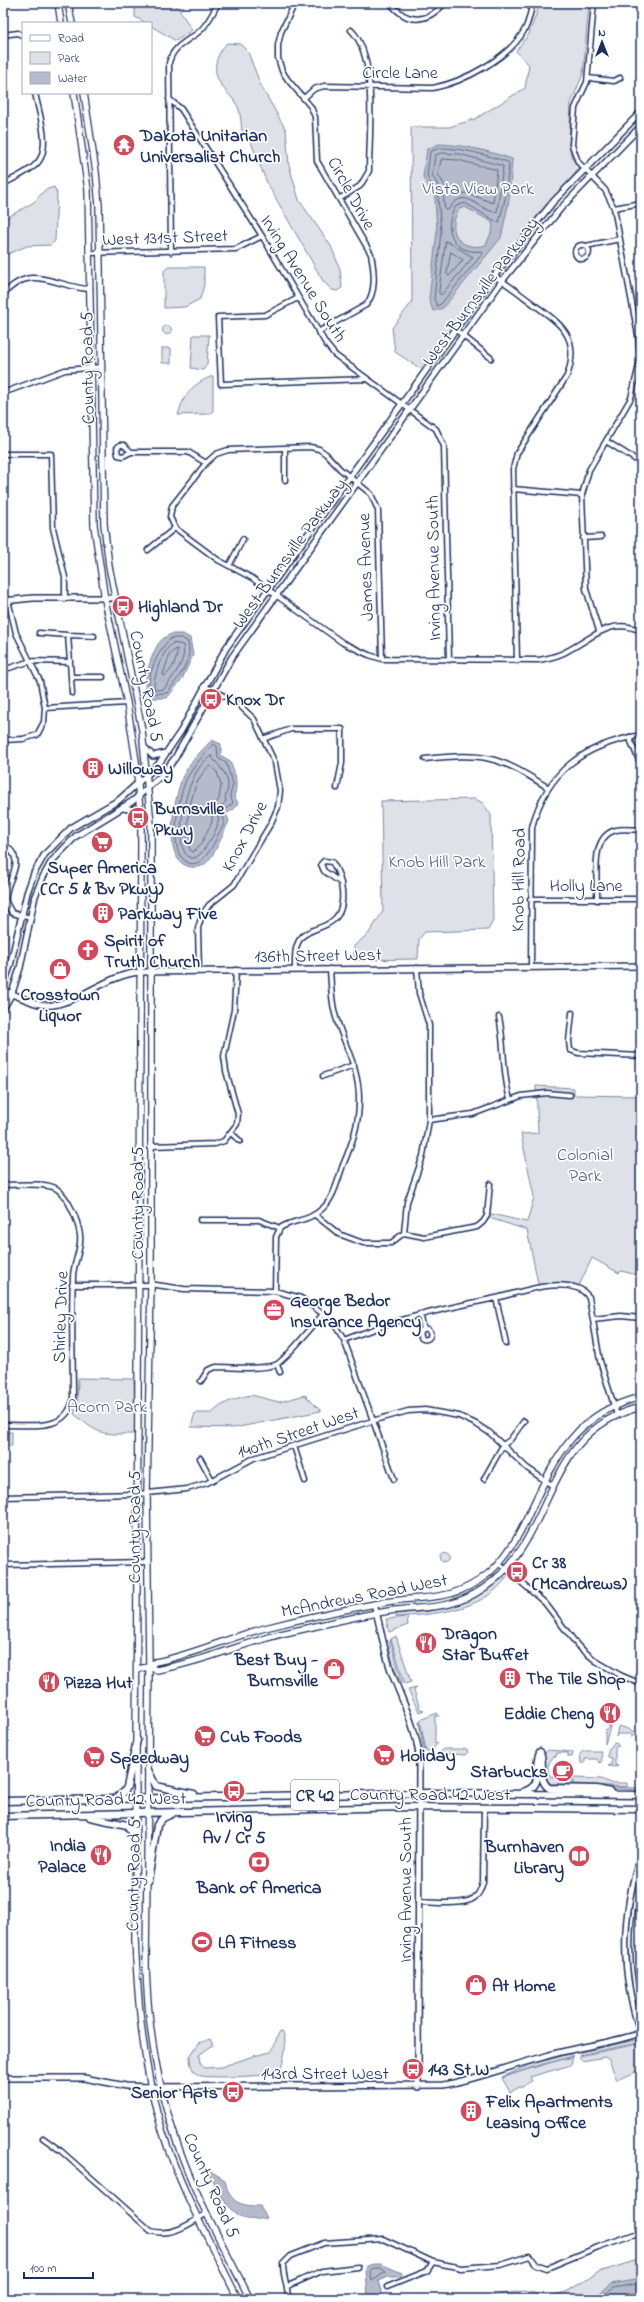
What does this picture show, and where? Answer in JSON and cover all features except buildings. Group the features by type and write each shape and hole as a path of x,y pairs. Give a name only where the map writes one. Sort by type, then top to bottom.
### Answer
{"highway":[{"path":"115,1798 122,1794 127,1787 138,1740"},
{"path":"518,1794 532,1789 536,1784 538,1757 540,1752 542,1757 543,1780 549,1788 597,1789 627,1795"},
{"path":"148,1770 154,1785 159,1788 213,1796"},
{"name":"County Road 42 West","path":"3,1801 419,1793 641,1795"},
{"name":"County Road 42 West","path":"3,1816 419,1807 641,1810"},
{"path":"148,1881 158,1825 165,1817 176,1812"},
{"path":"75,1814 125,1823 130,1827 136,1838"}],"main road":[{"path":"58,3 61,22"},
{"path":"68,3 72,22"},
{"name":"County Road 5","path":"74,94 87,173 90,253 94,525 105,600 127,703 139,784 141,816 141,1285 137,1562 138,1740 135,1939 138,2011 150,2087 163,2134 174,2165 238,2299"},
{"name":"County Road 5","path":"84,94 96,172 100,253 104,524 115,598 144,747 148,776 151,824 151,1285 147,1562 149,1667 147,1997 152,2046 160,2087 183,2160 250,2299"},
{"name":"McAndrews Road West","path":"138,1670 149,1667 155,1662 204,1650 263,1629 374,1604 432,1599 452,1594 478,1580 499,1563 518,1537 560,1452 572,1437 588,1421 614,1405 641,1397"},
{"name":"McAndrews Road West","path":"149,1667 157,1670 191,1663 270,1637 377,1614 434,1608 455,1603 483,1589 508,1569 525,1544 567,1459 579,1444 593,1429 617,1415 641,1407"}],"street":[{"path":"171,252 169,63 172,53 177,46 200,30 208,22 218,3"},
{"name":"Circle Drive","path":"295,3 281,32 278,45 278,58 282,72 311,107 315,117 317,161 371,254 373,292 366,304 318,332"},
{"path":"390,3 398,13 414,19 429,17 445,3"},
{"name":"Circle Lane","path":"304,98 314,89 324,86 433,88 451,85 464,79 505,53 516,42 525,29 533,3"},
{"path":"594,3 588,78 575,108 572,145 574,156 605,190 614,208 638,335 640,361 637,381 631,398 589,470 582,495 586,590 599,631"},
{"path":"339,199 360,186 369,171 369,86 367,61 358,37 351,30"},
{"path":"3,36 18,33 22,35"},
{"path":"588,78 614,81 620,78"},
{"path":"3,184 34,167 42,158 44,146 35,94"},
{"name":"Irving Avenue South","path":"169,99 181,110 262,236 318,332 334,355 436,429 444,446 449,660"},
{"name":"West Burnsville Parkway","path":"3,987 10,966 21,916 34,873 45,854 70,829 119,800 139,784 148,776 168,752 226,648 494,276 534,225 585,169 641,112"},
{"name":"West Burnsville Parkway","path":"3,1010 12,993 20,968 30,918 43,877 64,846 76,836 140,796 149,788 175,758 232,657 356,482 502,281 551,220 641,126"},
{"path":"614,208 641,203"},
{"name":"West 131st Street","path":"90,253 171,252 236,249 262,236"},
{"path":"586,246 620,238"},
{"path":"494,276 559,323 569,336 572,351 571,364 567,376 517,452 513,469 516,661"},
{"path":"3,295 10,287 24,279 39,277 50,279 74,289 90,289"},
{"path":"298,298 277,310 265,314 218,317 221,384 368,379"},
{"path":"456,330 491,358"},
{"path":"3,393 64,370 101,367"},
{"path":"606,441 641,463"},
{"name":"James Avenue","path":"174,528 170,517 172,506 206,463 216,454 228,450 310,447 319,449 371,494 378,510 382,659"},
{"path":"285,448 285,480"},
{"path":"131,452 188,452 206,463"},
{"path":"3,454 51,454 53,528 65,577 65,599"},
{"path":"513,489 582,495"},
{"path":"148,550 174,528 229,566 276,594 343,643 382,659 540,660 556,656 599,631 624,627 641,631"},
{"path":"583,538 601,537"},
{"path":"229,566 243,539"},
{"path":"3,740 23,739 36,735 44,722 45,708 40,681 16,633 6,600 105,600 115,598"},
{"path":"39,633 94,636"},
{"path":"68,635 72,693"},
{"path":"3,670 30,661 70,662"},
{"path":"71,677 103,677"},
{"name":"Knox Drive","path":"199,970 198,928 202,914 209,905 225,894 234,885 271,823 278,807 280,791 279,776 254,719 245,709 204,685"},
{"path":"45,708 127,703"},
{"path":"263,738 291,729 342,729 342,763 337,788"},
{"name":"Knob Hill Road","path":"531,967 530,899 532,827 537,806 547,788 560,771 576,758 602,746 629,737 641,735"},
{"path":"629,737 641,765"},
{"path":"144,747 153,756 162,756 168,752"},
{"path":"425,759 464,755 488,757 514,767 547,788"},
{"path":"123,808 134,810 141,816"},
{"path":"70,829 76,836"},
{"path":"597,900 598,851 603,838 617,830 641,830"},
{"path":"3,843 10,849 15,858 16,868 6,894 6,902 12,912 30,918"},
{"path":"295,969 295,950 300,939 308,932 332,922 339,914 341,902 341,883 339,873 332,862 324,861 321,864 324,871 341,883"},
{"name":"Holly Lane","path":"530,899 641,899"},
{"name":"136th Street West","path":"3,992 12,993 37,1003 52,1005 122,975 142,972 330,968 641,966"},
{"path":"275,1291 276,1242 280,1228 286,1224 302,1221 315,1215 324,1207 331,1197 355,1134 360,1100 354,1065 335,1014 330,968"},
{"path":"315,1215 339,1234 363,1243 391,1243 404,1233 407,1202 423,1156 429,1120 429,1025 419,993 417,968"},
{"path":"151,1146 214,1144 224,1141 232,1134 237,1124 238,1114 226,1071 224,1056 234,1010 236,970"},
{"path":"572,1013 569,1041 570,1050 578,1053 641,1056"},
{"path":"499,1016 503,1036 504,1078 510,1099"},
{"path":"323,1076 354,1065"},
{"path":"429,1120 474,1114 510,1099 547,1094 570,1095"},
{"path":"232,1134 240,1141"},
{"path":"404,1233 424,1237 477,1227 484,1222 487,1216 490,1184"},
{"name":"Shirley Drive","path":"3,1185 48,1185 56,1188 63,1195 77,1223 80,1236 80,1249 73,1270 72,1285 73,1400 70,1410 63,1419 53,1424 3,1425"},
{"path":"200,1220 259,1220 280,1228"},
{"path":"72,1285 151,1285 184,1289 275,1291 301,1298 323,1314 336,1327 344,1340 372,1421"},
{"path":"3,1286 3,1425"},
{"path":"344,1340 385,1324 420,1314 547,1287 563,1286 584,1291 589,1297 600,1361 617,1415"},
{"path":"496,1298 506,1344"},
{"path":"201,1381 208,1370 216,1367 277,1365 289,1355 300,1339 323,1314"},
{"path":"420,1314 424,1329"},
{"path":"593,1320 621,1316 641,1318"},
{"path":"277,1365 280,1372"},
{"name":"140th Street West","path":"3,1497 138,1494 187,1489 212,1480 254,1458 372,1421 408,1412 442,1412 472,1422 490,1433 527,1468 553,1486"},
{"name":"140th Street West","path":"372,1421 394,1479"},
{"path":"484,1480 503,1445 510,1440 524,1421"},
{"path":"294,1446 305,1481"},
{"path":"200,1458 212,1480"},
{"path":"3,1565 147,1562"},
{"path":"499,1563 508,1569 545,1603 578,1646 596,1661 620,1676 641,1684"},
{"name":"Irving Avenue South","path":"374,1604 385,1653 417,1738 419,1793 418,2087"},
{"path":"418,1902 465,1902 474,1898 480,1892 483,1882 484,1808"},
{"path":"641,1854 630,1894 625,1938 628,1984 641,2033"},
{"path":"641,1895 636,1945 641,1994"},
{"name":"143rd Street West","path":"3,2078 84,2078 126,2086 150,2087 418,2087 470,2080 544,2056 616,2042 641,2033"},
{"path":"43,2138 61,2151 151,2231 165,2234 174,2232 208,2213"},
{"path":"288,2299 288,2286 283,2273 283,2264 291,2256 324,2243 383,2239 432,2262 474,2268 501,2265 530,2256 536,2264 547,2268 598,2247 641,2232"},
{"path":"387,2287 427,2271 432,2262"},
{"path":"288,2286 322,2271 358,2268"}],"green space":[{"path":"135,3 175,3 192,30 176,41 152,27 152,22 144,22 135,17"},
{"name":"Vista View Park","path":"540,3 589,3 583,74 571,103 569,144 572,159 580,167 421,369 395,352 392,328 412,302 411,127 449,127 475,119 525,88 529,65 516,51 529,34"},
{"path":"227,43 240,44 248,52 261,86 286,130 289,165 299,200 331,246 340,269 342,288 337,291 332,290 323,281 267,183 250,140 242,132 238,107 218,79 216,74 216,63 220,53"},
{"path":"54,187 57,193 55,241 51,245 27,246 3,256 3,220 34,202 45,190"},
{"path":"168,267 204,267 204,285 200,299 185,307 164,308 164,271"},
{"path":"167,325 172,330 167,335 162,330"},
{"path":"193,335 209,335 207,365 203,370 191,368"},
{"path":"162,348 171,348 171,363 162,363"},
{"path":"213,376 213,411 209,414 178,415 183,401 194,386"},
{"name":"Knob Hill Park","path":"475,799 483,803 491,815 493,921 488,930 425,932 419,939 418,959 354,960 354,946 369,933 383,911 381,801"},
{"path":"3,915 8,927 8,947 3,967"},
{"name":"Colonial Park","path":"536,1086 574,1088 574,1095 641,1096 641,1276 621,1271 619,1273 592,1258 578,1288 563,1286 539,1288 527,1230 486,1217 487,1213 527,1222 534,1197 521,1134 538,1133"},
{"name":"Acorn Park","path":"78,1378 134,1379 135,1434 115,1434 102,1432 96,1430 74,1414 77,1402"},
{"path":"251,1395 279,1402 305,1395 321,1411 234,1428 191,1427 195,1413 212,1413 230,1401"},
{"path":"4,1432 12,1432 12,1446 5,1446"},
{"path":"443,1554 447,1554 449,1558 447,1562 443,1562 441,1560 441,1556"},
{"path":"494,1574 496,1576 480,1587 454,1600 453,1598"},
{"path":"507,1577 497,1589 485,1598 471,1604 457,1609 441,1612 396,1617 396,1614 436,1610 455,1606 478,1596 500,1580"},
{"path":"407,1617 408,1625 389,1632 386,1619"},
{"path":"396,1636 411,1682 405,1684 391,1639"},
{"path":"390,1639 403,1684 398,1676 393,1662 389,1642"},
{"path":"417,1688 414,1690 420,1709 424,1710 419,1712 408,1690"},
{"path":"437,1713 439,1716 435,1716 435,1743 438,1743 431,1751 426,1751 420,1720"},
{"path":"606,1719 611,1724 605,1744 605,1731 609,1727 608,1724 606,1725"},
{"path":"419,1721 425,1751 423,1749"},
{"path":"620,1726 640,1734 641,1739 636,1735 632,1736 631,1738 631,1734 617,1734 616,1737 618,1727"},
{"path":"616,1743 619,1746 615,1747 615,1765 618,1766 616,1767 608,1766 611,1765 612,1758 608,1757 608,1750 613,1744"},
{"path":"444,1749 467,1749 468,1753 466,1755 439,1753"},
{"path":"548,1750 573,1752 572,1757 568,1757 568,1753 557,1753 556,1757 554,1756 548,1765 548,1771 551,1777 572,1778 572,1784 547,1784 544,1778 544,1754"},
{"path":"583,1751 601,1751 602,1761 600,1763 597,1759 585,1759 585,1763 581,1763 580,1754"},
{"path":"573,1778 601,1779 611,1783 627,1783 627,1787 573,1784"},
{"path":"549,1785 641,1788 641,1790 552,1787"},
{"path":"280,2031 283,2032 285,2047 284,2058 279,2073 237,2077 212,2077 198,2075 191,2066 190,2056 199,2043 210,2039 213,2045 199,2055 200,2063 204,2068 221,2067 253,2056 271,2052"},
{"path":"636,2040 637,2043 579,2055 581,2052"},
{"path":"638,2044 641,2050 641,2069 617,2080 609,2060 605,2057 582,2061 579,2056"},
{"path":"570,2054 573,2056 502,2077 529,2065"},
{"path":"573,2057 571,2065 530,2077 532,2081 510,2092 502,2078 539,2065"},
{"path":"641,2259 641,2299 434,2299 443,2296 489,2296 523,2291 549,2296 566,2292 599,2272"}],"water":[{"path":"439,144 467,147 512,159 509,200 501,238 443,308 433,311 429,299 437,231 435,198 423,177 427,149","holes":["465,207 492,222 493,228 486,245 469,246 458,239 455,233 455,218 459,209"]},
{"path":"171,634 183,634 190,638 193,655 182,679 167,698 149,698 146,694 145,688 147,673 152,657 160,642"},
{"path":"212,740 221,744 221,755 228,760 235,773 236,783 234,796 238,803 234,809 226,814 229,821 209,860 199,867 192,867 187,866 179,860 174,851 172,826 176,799 182,778 188,768"},
{"path":"207,2169 225,2180 232,2198 241,2204 260,2206 266,2218 247,2219 240,2216 222,2198"},
{"path":"381,2264 402,2273 401,2277 388,2277 378,2281 381,2291 380,2299 368,2299 366,2270 367,2266"},
{"path":"641,2279 641,2299 592,2299 611,2284"}],"place":[{"name":"Dakota Unitarian Universalist Church","path":"124,145"},
{"name":"Highland Dr","path":"123,606"},
{"name":"Knox Dr","path":"211,699"},
{"name":"Willoway","path":"93,768"},
{"name":"Burnsville Pkwy","path":"138,818"},
{"name":"Super America (Cr 5 & Bv Pkwy)","path":"102,842"},
{"name":"Parkway Five","path":"103,913"},
{"name":"Spirit of Truth Church","path":"88,950"},
{"name":"Crosstown Liquor","path":"60,969"},
{"name":"George Bedor Insurance Agency","path":"274,1310"},
{"name":"Cr 38 (Mcandrews)","path":"517,1572"},
{"name":"Dragon Star Buffet","path":"426,1643"},
{"name":"Best Buy - Burnsville","path":"334,1669"},
{"name":"The Tile Shop","path":"510,1678"},
{"name":"Pizza Hut","path":"49,1682"},
{"name":"Eddie Cheng","path":"610,1713"},
{"name":"Cub Foods","path":"205,1736"},
{"name":"Holiday","path":"384,1755"},
{"name":"Speedway","path":"94,1757"},
{"name":"Starbucks","path":"563,1771"},
{"name":"Irving Av / Cr 5","path":"234,1791"},
{"name":"India Palace","path":"101,1855"},
{"name":"Burnhaven Library","path":"579,1856"},
{"name":"Bank of America","path":"259,1862"},
{"name":"LA Fitness","path":"202,1942"},
{"name":"At Home","path":"476,1985"},
{"name":"143 St W","path":"413,2069"},
{"name":"Senior Apts","path":"233,2092"},
{"name":"Felix Apartments Leasing Office","path":"471,2111"}]}
